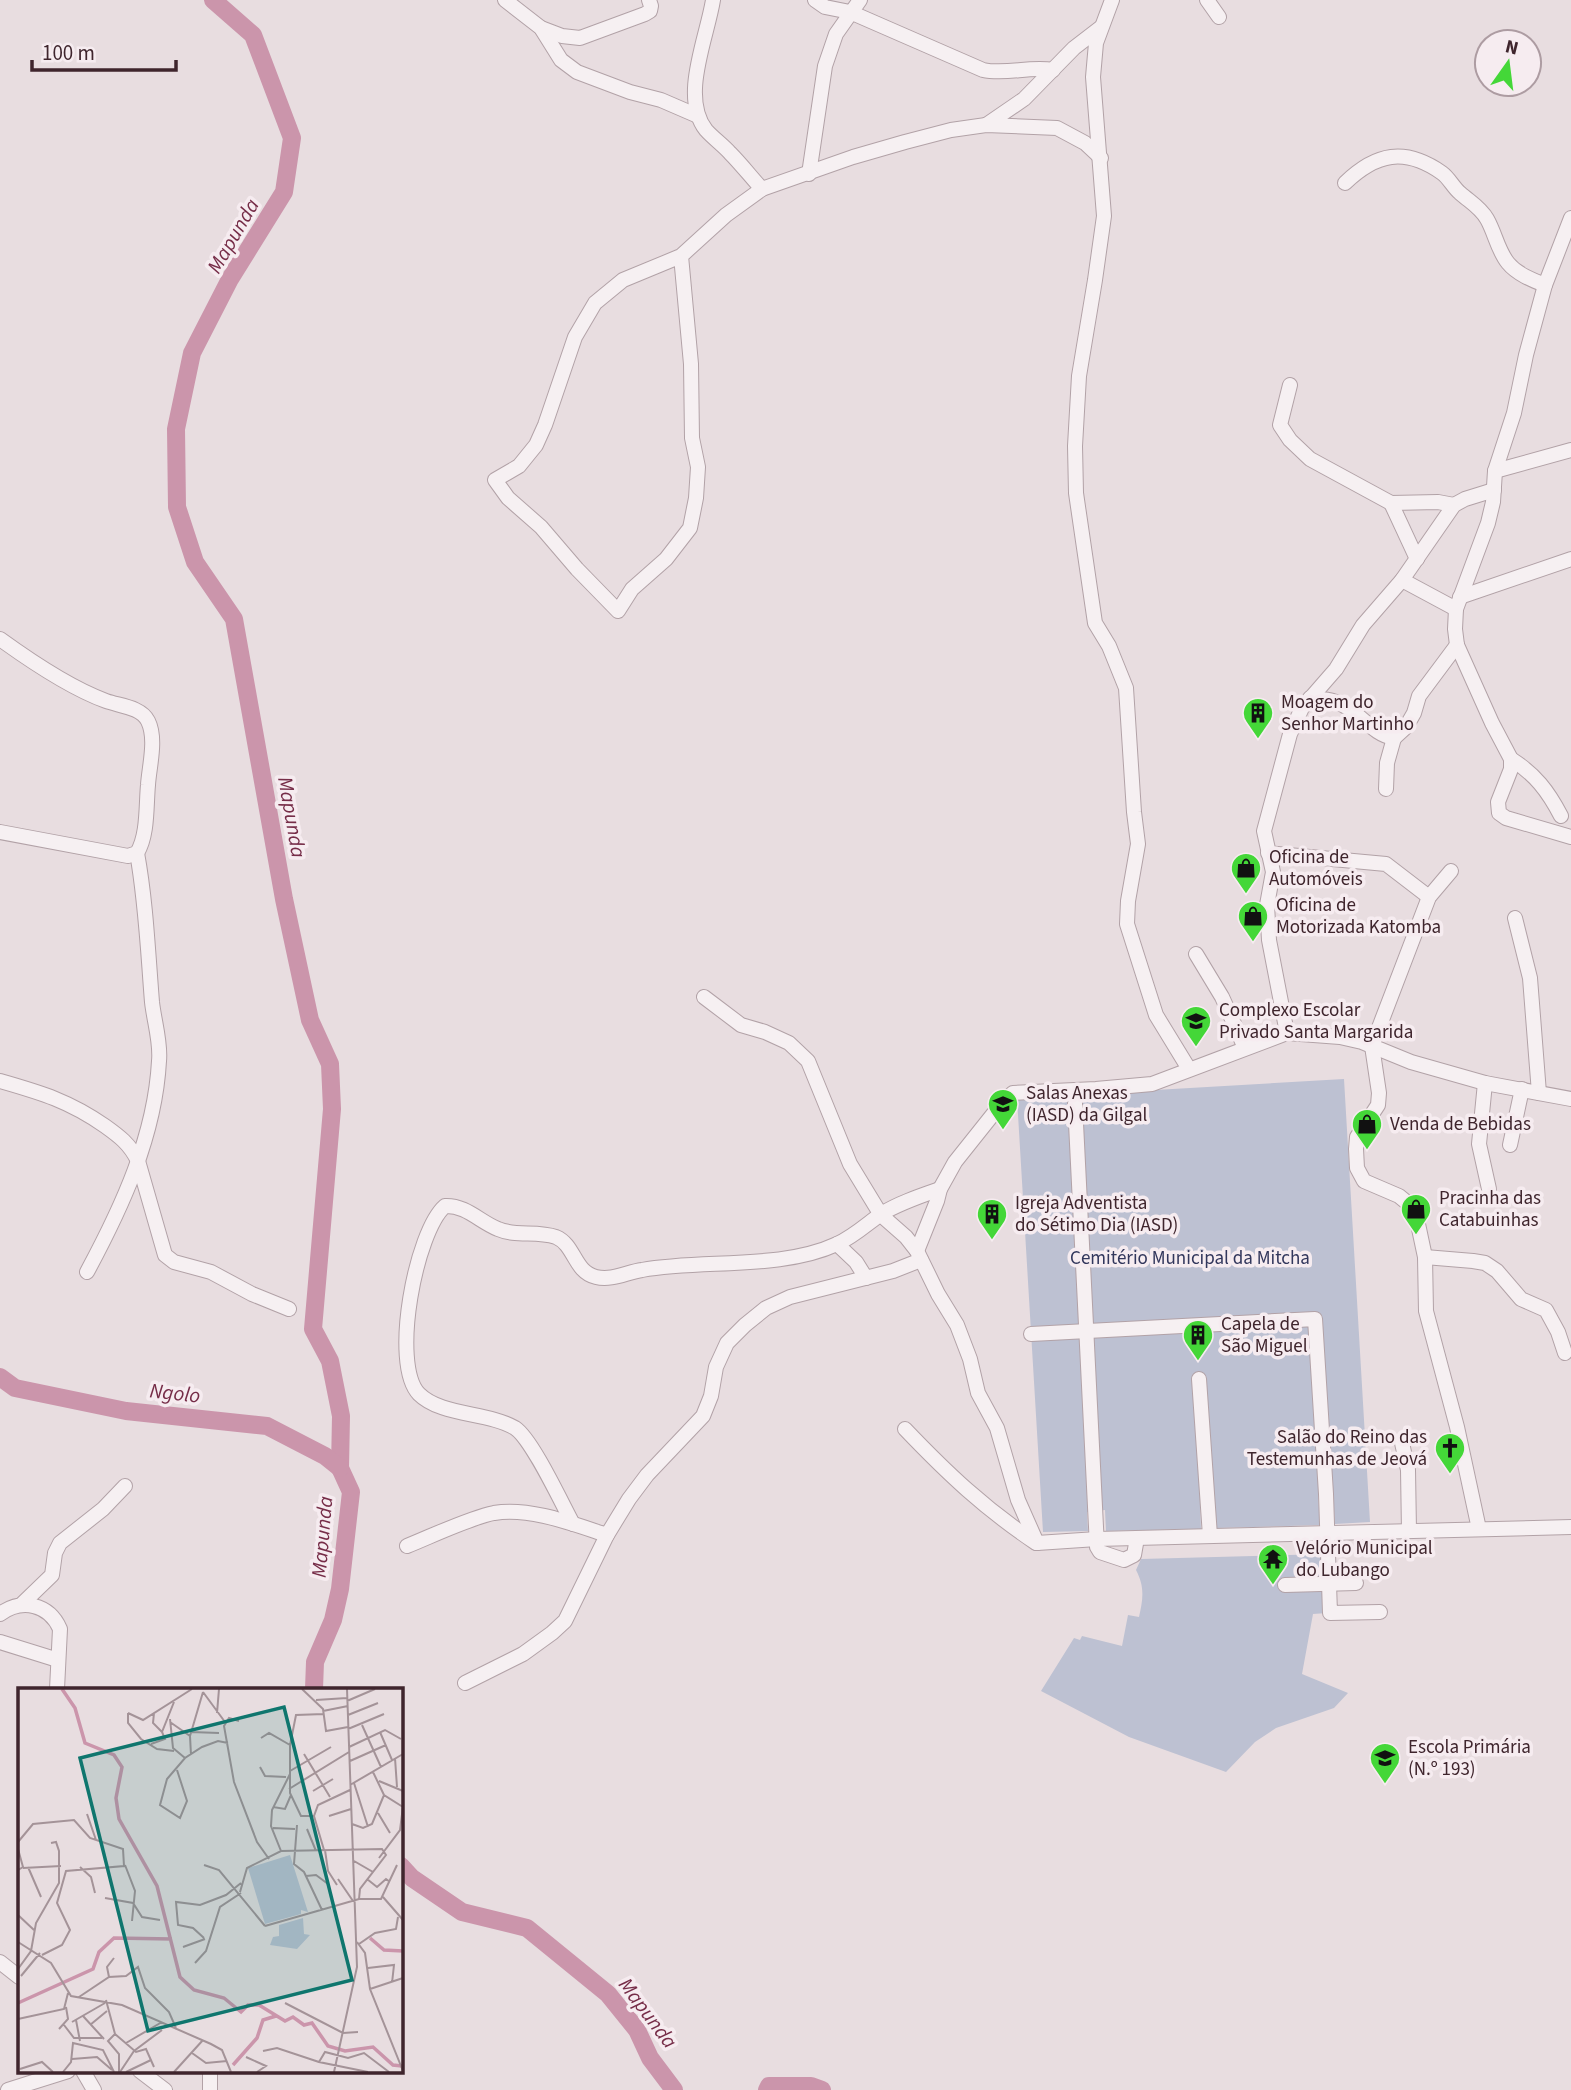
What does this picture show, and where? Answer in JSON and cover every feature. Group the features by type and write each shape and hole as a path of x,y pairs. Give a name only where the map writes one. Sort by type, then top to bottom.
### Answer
{"street":[{"path":"505,0 541,28 562,36 580,38 645,14 650,11 649,0"},
{"path":"713,0 709,27 695,77 694,97 698,116 706,130 732,154 762,189"},
{"path":"808,174 825,66 836,34 860,0"},
{"path":"1112,0 1096,43 1093,77 1104,216 1079,376 1075,446 1076,494 1095,623 1109,646 1126,688 1138,844 1128,901 1127,924 1156,1015 1189,1069"},
{"path":"1207,0 1219,17"},
{"path":"820,4 850,12 983,71 997,74 1024,68 1053,70"},
{"path":"820,4 836,34"},
{"path":"541,28 561,60 577,72 630,92 661,100 698,116"},
{"path":"986,125 1024,99 1074,48 1100,29"},
{"path":"681,256 691,364 692,438 698,467 696,498 690,528 666,559 632,589 618,611 541,527 508,498 495,480 519,466 536,445 575,337 595,303 623,279 681,256 726,215 762,189 905,142 951,130 986,125 1057,128 1085,143 1101,158"},
{"path":"1345,183 1363,165 1386,158 1413,158 1443,174 1460,193 1476,204 1488,220 1508,263 1527,278 1545,285"},
{"path":"1571,218 1545,285 1514,413 1495,471 1488,523 1458,603 1455,629 1457,645 1492,723 1509,750 1510,769 1498,802 1499,813 1506,818 1571,836"},
{"path":"1290,385 1280,425 1290,440 1310,459 1391,503 1438,502 1454,505"},
{"path":"1495,471 1571,450"},
{"path":"1287,1033 1269,940 1267,905 1273,872 1264,831 1296,716 1335,669 1363,625 1402,580 1454,505 1494,491"},
{"path":"1391,503 1417,559"},
{"path":"1402,580 1458,603 1571,559"},
{"path":"0,639 56,675 104,701 135,710 148,720 152,736 146,817 142,845 137,853 128,856 0,832"},
{"path":"1386,789 1387,763 1394,738 1406,727 1424,688 1457,645"},
{"path":"1310,698 1335,701 1359,716 1382,736 1394,738"},
{"path":"1511,759 1541,782 1562,816"},
{"path":"87,1272 111,1228 138,1161 160,1059 137,853"},
{"path":"1268,853 1385,864 1429,897"},
{"path":"1451,871 1429,897 1372,1046 1379,1093 1375,1111 1357,1137 1357,1168 1364,1181 1399,1196 1409,1205 1418,1224 1425,1257 1426,1311 1457,1427 1479,1530"},
{"path":"1515,919 1531,978 1539,1093"},
{"path":"1196,954 1222,997 1245,1048"},
{"path":"704,997 741,1025 789,1043 808,1061 850,1164 881,1215 906,1237 919,1255 957,1325 970,1359 978,1392 997,1428 1018,1500 1037,1544"},
{"path":"465,1683 523,1654 565,1621 607,1535 647,1475 703,1416 716,1367 727,1343 766,1308 790,1297 894,1271 919,1255 940,1189 955,1162 1013,1093 1152,1084 1287,1033 1340,1037 1372,1046 1411,1062 1485,1083 1571,1099"},
{"path":"0,1081 60,1099 80,1109 133,1149 165,1255 174,1262 211,1272 252,1294 289,1309"},
{"path":"1485,1083 1479,1144 1489,1189"},
{"path":"1510,1145 1522,1089"},
{"path":"1075,1103 1097,1539 1100,1552 1124,1560 1134,1555 1137,1538"},
{"path":"573,1524 527,1441 516,1429 434,1404 419,1394 412,1381 407,1357 412,1291 431,1226 441,1209 452,1206 475,1215 499,1230 556,1238 568,1246 583,1272 594,1277 608,1278 642,1270 778,1260 837,1244 909,1200 940,1189"},
{"path":"837,1244 856,1262 866,1278"},
{"path":"1425,1257 1485,1263 1497,1271 1521,1299 1546,1310 1565,1353"},
{"path":"1031,1334 1315,1319 1330,1613 1380,1612"},
{"path":"1199,1379 1210,1536"},
{"path":"905,1429 966,1491 1037,1544 1097,1539 1571,1527"},
{"path":"1402,1443 1408,1470 1409,1531"},
{"path":"23,1603 52,1575 55,1553 60,1543 103,1509 125,1486"},
{"path":"407,1546 493,1513 513,1512 573,1524 607,1535"},
{"path":"1285,1585 1356,1583"},
{"path":"0,1614 11,1606 23,1603 48,1612 57,1622 60,1629 57,1688"},
{"path":"0,1642 58,1660"},
{"path":"0,1962 18,1976"},
{"path":"8,2090 42,2085 66,2072"},
{"path":"84,2072 93,2090"},
{"path":"142,2072 161,2089"},
{"path":"210,2072 210,2090"}],"green space":[{"name":"Cemitério Municipal da Mitcha","path":"1344,1079 1370,1522 1335,1524 1333,1494 1318,1495 1320,1525 1217,1528 1215,1503 1200,1504 1201,1529 1106,1531 1105,1510 1087,1512 1088,1531 1043,1532 1017,1098"},
{"path":"1325,1554 1321,1587 1327,1613 1313,1614 1302,1674 1348,1693 1334,1708 1276,1728 1255,1742 1226,1772 1129,1737 1041,1691 1074,1638 1080,1640 1082,1636 1122,1646 1128,1615 1139,1617 1142,1593 1136,1570 1141,1559"}],"waterway":[{"name":"Mapunda","path":"213,0 253,35 292,138 284,192 230,279 192,353 176,429 177,507 195,562 234,619 284,899 310,1020 330,1064 332,1109 313,1329 330,1361 341,1416 340,1468 351,1492 340,1589 333,1620 315,1662 314,1688"},
{"name":"Ngolo","path":"0,1377 15,1388 126,1411 267,1426 325,1456 340,1468"},
{"name":"Mapunda","path":"402,1867 412,1878 462,1912 527,1928 608,1994 637,2030 650,2058 674,2090"},
{"name":"Mapunda","path":"767,2090 769,2086 811,2086 822,2090"}],"place":[{"name":"Moagem do Senhor Martinho","path":"1258,740"},
{"name":"Oficina de Automóveis","path":"1246,895"},
{"name":"Oficina de Motorizada Katomba","path":"1253,943"},
{"name":"Complexo Escolar Privado Santa Margarida","path":"1196,1048"},
{"name":"Salas Anexas (IASD) da Gilgal","path":"1003,1131"},
{"name":"Venda de Bebidas","path":"1367,1151"},
{"name":"Pracinha das Catabuinhas","path":"1416,1236"},
{"name":"Igreja Adventista do Sétimo Dia (IASD)","path":"992,1241"},
{"name":"Capela de São Miguel","path":"1198,1362"},
{"name":"Salão do Reino das Testemunhas de Jeová","path":"1450,1475"},
{"name":"Velório Municipal do Lubango","path":"1273,1586"},
{"name":"Escola Primária (N.º 193)","path":"1385,1785"}]}
